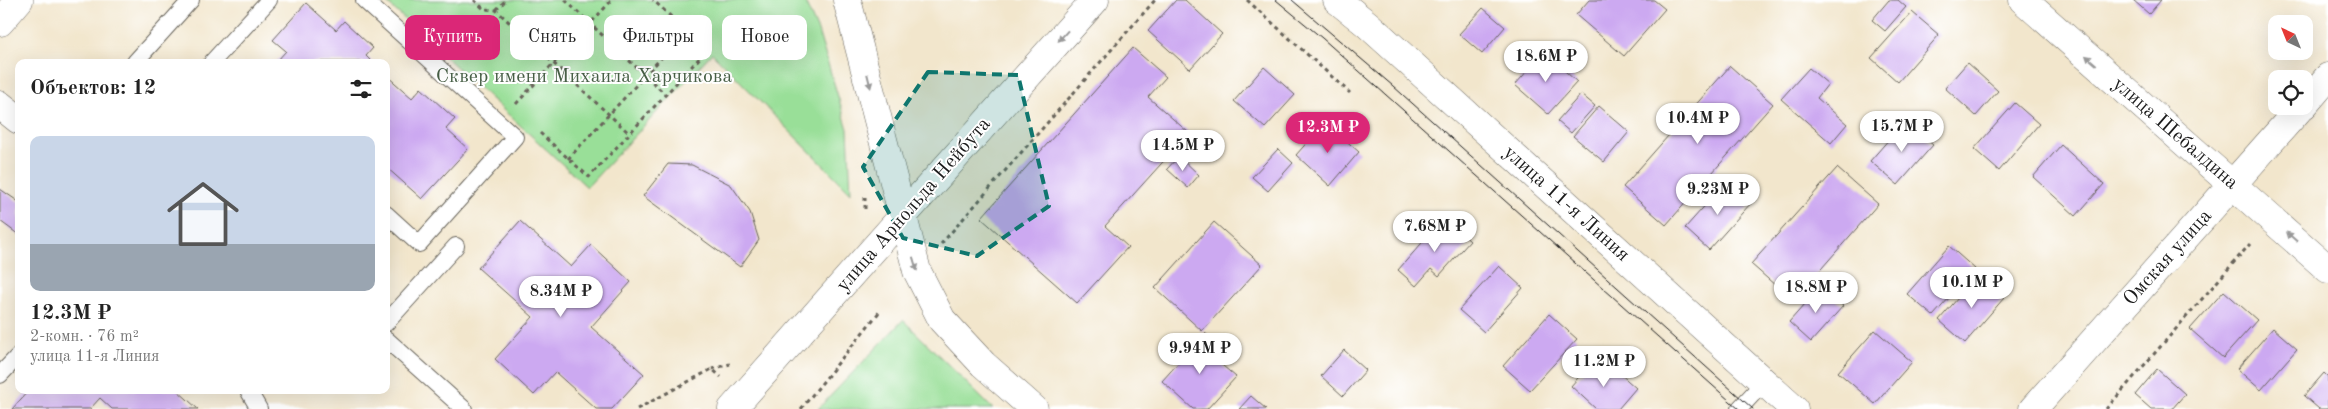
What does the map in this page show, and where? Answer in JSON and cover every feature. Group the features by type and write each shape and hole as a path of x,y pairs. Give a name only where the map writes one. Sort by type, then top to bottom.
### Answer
{"main road":[{"path":"0,22 19,0"},
{"path":"847,0 916,271 942,320 983,364 1034,409"},
{"name":"улица Арнольда Нейбута","path":"738,402 1095,0"},
{"name":"улица 11-я Линия","path":"1337,0 1382,37 1794,409"},
{"name":"улица Шебалдина","path":"2023,0 2328,269"},
{"name":"Омская улица","path":"2313,94 2328,77"},
{"path":"0,105 15,117"},
{"name":"Омская улица","path":"2033,409 2294,115"}],"lane":[{"path":"138,59 191,0"},
{"path":"215,59 269,0"},
{"path":"364,0 515,137 419,244 390,218"},
{"path":"390,319 456,246"},
{"path":"390,343 464,409"},
{"path":"0,376 15,359"},
{"path":"1739,409 1764,382"},
{"path":"250,394 259,409"}],"path":[{"path":"474,0 484,9 496,10 630,134"},
{"path":"496,10 506,0"},
{"path":"565,0 581,15"},
{"path":"594,20 612,0"},
{"path":"653,0 669,15"},
{"path":"936,250 1155,0"},
{"path":"1247,0 1350,93"},
{"path":"594,28 666,95"},
{"path":"512,108 557,60"},
{"path":"568,159 659,60"},
{"path":"534,127 589,177 699,60"},
{"path":"864,195 866,215"},
{"path":"2106,409 2250,244"},
{"path":"801,409 880,312"},
{"path":"637,409 712,369 737,362"},
{"path":"712,369 738,402"}],"highlighted area":[{"path":"928,72 1018,75 1049,206 977,256 903,238 863,167"}],"green space":[{"name":"Сквер имени Михаила Харчикова","path":"384,0 804,0 818,31 848,129 851,193 712,53 712,15 604,15 604,60 705,60 587,187 449,60 500,60 500,15 405,15 405,19"},
{"path":"903,320 993,409 818,409"}],"building":[{"path":"1176,0 1185,0 1222,34 1190,69 1148,31"},
{"path":"1589,0 1654,0 1665,9 1624,56 1576,15"},
{"path":"1889,0 1898,0 1906,7 1885,31 1872,20"},
{"path":"2133,0 2161,0 2149,14"},
{"path":"306,3 336,30 344,21 373,48 366,56 369,59 279,59 286,51 273,40"},
{"path":"1483,8 1505,27 1482,54 1459,34"},
{"path":"1912,12 1939,35 1898,82 1871,58"},
{"path":"1133,48 1166,77 1148,97 1189,133 1105,226 1128,247 1077,303 981,218"},
{"path":"1544,52 1577,82 1548,114 1515,85"},
{"path":"1967,63 1998,91 1976,116 1945,88"},
{"path":"1730,66 1773,104 1666,225 1623,187"},
{"path":"1264,67 1295,95 1265,128 1234,101"},
{"path":"1809,68 1828,84 1817,98 1847,124 1831,143 1781,99"},
{"path":"390,79 412,98 421,88 455,119 446,129 468,149 422,199 390,171"},
{"path":"1581,94 1595,106 1571,133 1557,121"},
{"path":"2015,103 2039,124 1999,171 1974,149"},
{"path":"1599,106 1629,132 1604,162 1573,136"},
{"path":"1905,121 1933,145 1898,185 1870,161"},
{"path":"1325,122 1359,152 1330,186 1296,155"},
{"path":"2061,145 2104,184 2076,216 2033,177"},
{"path":"1278,149 1293,163 1268,191 1252,177"},
{"path":"1179,156 1199,175 1188,188 1167,169"},
{"path":"668,164 692,165 731,185 750,212 759,240 740,267 643,196"},
{"path":"1837,168 1878,204 1793,301 1751,264"},
{"path":"1727,181 1751,203 1709,250 1685,228"},
{"path":"0,189 15,199 15,232 0,221"},
{"path":"1444,218 1470,241 1439,276 1431,269 1416,286 1398,270"},
{"path":"520,221 571,267 591,245 631,282 591,327 644,374 612,409 596,409 555,372 534,395 495,359 533,317 478,268"},
{"path":"1214,222 1262,265 1202,331 1155,288"},
{"path":"1949,246 1975,269 1933,316 1907,294"},
{"path":"1499,266 1523,288 1484,332 1459,310"},
{"path":"1978,275 2004,298 1965,343 1939,320"},
{"path":"1821,286 1843,306 1811,342 1789,322"},
{"path":"2224,291 2257,320 2223,358 2190,329"},
{"path":"1549,314 1577,339 1530,390 1503,366"},
{"path":"2273,328 2297,349 2261,390 2237,369"},
{"path":"1875,330 1912,362 1875,404 1838,372"},
{"path":"1205,333 1225,351 1216,360 1236,377 1207,409 1193,409 1162,381"},
{"path":"1344,350 1366,370 1343,396 1321,376"},
{"path":"1590,364 1601,374 1609,364 1636,388 1618,409 1596,409 1571,386"},
{"path":"2157,369 2185,394 2172,409 2151,409 2135,395"},
{"path":"2324,373 2328,377 2328,409 2319,409 2304,396"},
{"path":"25,394 181,394 198,409 112,409 100,398 90,409 12,409"},
{"path":"1251,396 1266,409 1239,409"}],"tram line":[{"path":"1276,0 1322,38 1739,409"},
{"path":"1292,0 1393,86 1753,409"}]}
